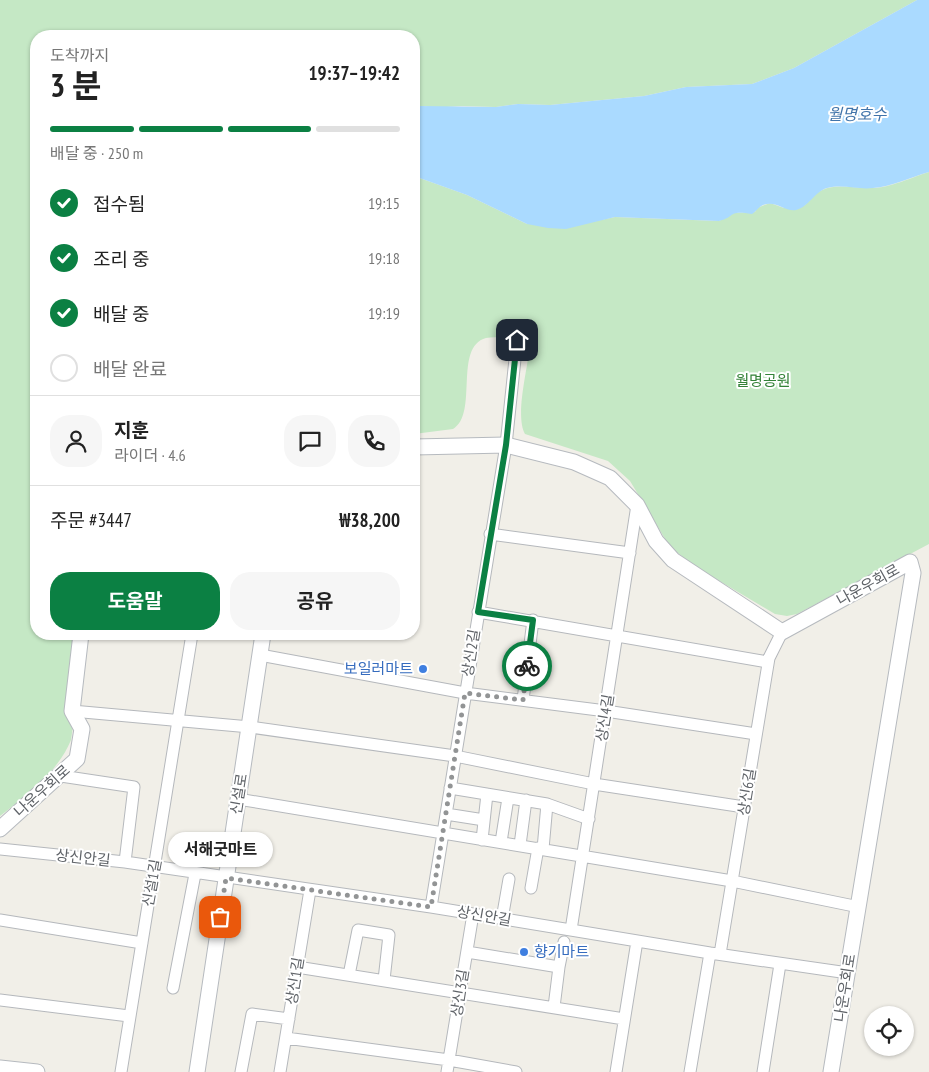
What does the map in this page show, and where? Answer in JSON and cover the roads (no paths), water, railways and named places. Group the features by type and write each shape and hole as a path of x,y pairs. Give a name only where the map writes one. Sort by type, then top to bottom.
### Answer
{"street":[{"name":"상신2길","path":"431,907 490,534 506,445 517,340"},
{"path":"420,447 506,445 574,462 610,478 637,505 656,541 673,560 782,632"},
{"name":"상신4길","path":"571,930 637,505"},
{"path":"490,534 630,553"},
{"name":"나운우회로","path":"782,632 910,562 913,573 831,1072"},
{"path":"478,612 768,662"},
{"path":"523,700 533,620"},
{"name":"상신6길","path":"690,1072 732,881 768,662 782,632"},
{"name":"나운우회로","path":"0,829 61,776 77,758 82,730 72,711 80,640"},
{"name":"신설1길","path":"121,1072 191,640"},
{"name":"신설로","path":"197,1072 262,640"},
{"path":"260,655 465,693 606,711 756,734"},
{"path":"72,711 178,719 250,727 455,756 594,784 744,807"},
{"path":"61,776 134,787 126,862"},
{"path":"450,788 547,804 589,819"},
{"path":"482,840 487,794"},
{"path":"501,842 508,798"},
{"path":"238,799 732,881 859,908"},
{"path":"520,845 526,800"},
{"path":"531,888 547,804"},
{"path":"446,814 484,820"},
{"name":"상신안길","path":"0,849 126,862 195,874 431,907 715,954 848,973"},
{"path":"173,988 195,874"},
{"path":"502,919 509,879"},
{"name":"상신1길","path":"280,1072 310,890"},
{"name":"상신3길","path":"447,1072 473,914"},
{"path":"0,920 142,944"},
{"path":"349,975 358,930 389,935 384,980"},
{"path":"616,1072 637,941"},
{"path":"554,1007 564,942"},
{"path":"467,952 559,967"},
{"path":"763,1072 780,964"},
{"path":"296,967 461,991 624,1018"},
{"path":"0,1000 129,1016"},
{"path":"242,1072 252,1014 289,1019"},
{"path":"286,1038 449,1060 516,1072"},
{"path":"8,1069 37,1072"}],"water":[{"name":"월명호수","path":"917,0 929,0 929,172 880,187 827,188 796,210 768,204 761,206 752,214 735,213 719,221 615,217 566,229 527,224 467,195 420,178 420,106 496,107 518,104 550,105 644,96 686,87 752,84 794,68"}],"place":[{"name":"보일러마트","path":"423,669"},
{"name":"서해굿마트","path":"220,917"},
{"name":"향기마트","path":"524,952"}],"park label":[{"name":"월명공원","path":"763,381"}]}
